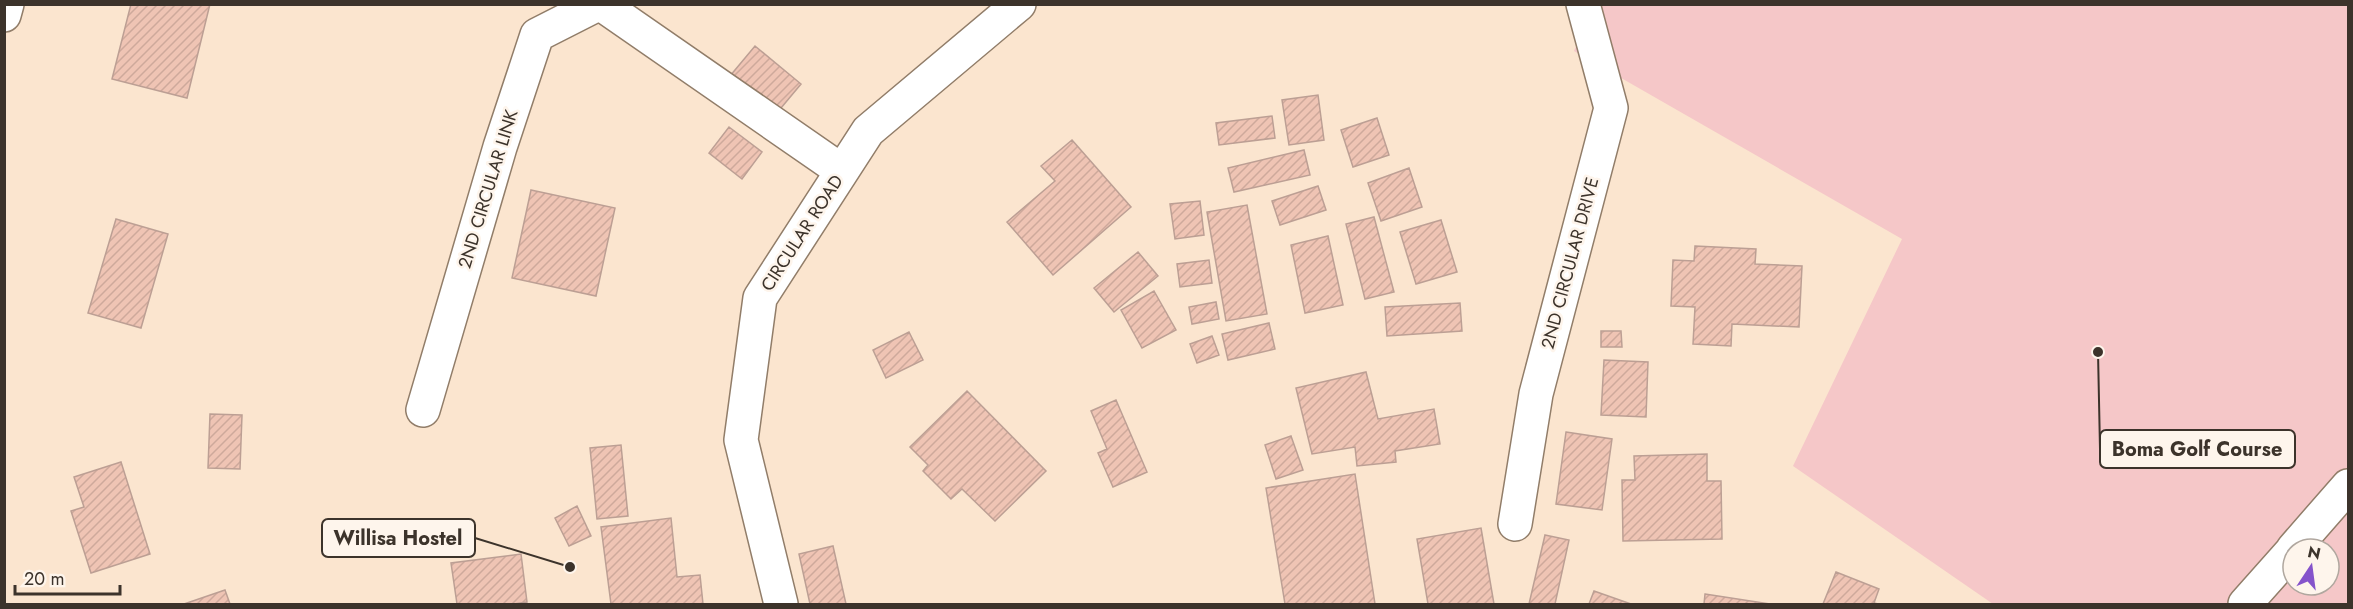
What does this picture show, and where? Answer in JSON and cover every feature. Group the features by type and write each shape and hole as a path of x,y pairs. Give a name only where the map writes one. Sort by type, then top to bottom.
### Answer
{"street":[{"path":"4,15 7,4"},
{"name":"2ND CIRCULAR LINK","path":"423,410 500,147 537,35 600,4 842,171"},
{"name":"CIRCULAR ROAD","path":"781,604 741,440 760,298 868,131 1019,4"},
{"name":"2ND CIRCULAR DRIVE","path":"1515,524 1536,394 1611,108 1583,4"},
{"path":"2304,537 2349,486"},
{"path":"2245,604 2281,563"}],"shaded area":[{"path":"1595,5 2348,5 2348,604 1993,604 1793,466 1902,239 1574,51"}],"building":[{"path":"131,4 210,4 187,98 112,79"},
{"path":"755,46 801,84 771,120 725,82"},
{"path":"1318,95 1324,140 1289,145 1282,100"},
{"path":"1272,116 1275,138 1219,145 1216,123"},
{"path":"1377,118 1389,155 1353,167 1341,130"},
{"path":"729,127 762,152 742,179 709,153"},
{"path":"1072,140 1131,207 1053,275 1007,222 1055,181 1041,166"},
{"path":"1304,150 1310,175 1234,192 1228,168"},
{"path":"1409,168 1422,207 1381,221 1368,183"},
{"path":"1318,186 1326,210 1280,225 1272,201"},
{"path":"531,190 615,208 596,296 512,278"},
{"path":"1200,201 1204,235 1175,239 1170,204"},
{"path":"1247,205 1267,314 1226,321 1207,212"},
{"path":"1374,217 1394,292 1365,299 1346,224"},
{"path":"116,219 168,234 141,328 88,313"},
{"path":"1441,220 1457,272 1416,284 1400,232"},
{"path":"1328,236 1343,305 1305,313 1291,245"},
{"path":"1695,246 1756,249 1755,264 1802,266 1799,327 1732,324 1731,346 1693,344 1695,307 1671,306 1673,260 1694,261"},
{"path":"1138,252 1158,276 1114,312 1094,288"},
{"path":"1209,260 1212,283 1180,287 1177,264"},
{"path":"1154,291 1176,330 1142,348 1121,310"},
{"path":"1216,302 1219,319 1192,324 1189,307"},
{"path":"1460,303 1462,331 1387,336 1385,307"},
{"path":"1269,323 1275,349 1228,360 1222,334"},
{"path":"1601,331 1621,331 1622,347 1601,347"},
{"path":"909,332 923,360 886,378 873,350"},
{"path":"1212,336 1219,355 1197,363 1190,344"},
{"path":"1604,360 1648,362 1646,417 1601,415"},
{"path":"1366,372 1378,419 1434,409 1440,444 1395,451 1396,462 1357,466 1355,447 1312,454 1296,388"},
{"path":"967,391 1046,471 995,521 962,489 951,499 923,471 928,465 910,447"},
{"path":"1116,400 1147,472 1113,487 1098,453 1107,449 1091,411"},
{"path":"210,414 242,415 240,469 208,468"},
{"path":"1566,432 1612,439 1602,510 1556,504"},
{"path":"1291,436 1303,470 1276,479 1265,445"},
{"path":"621,445 628,516 597,519 590,448"},
{"path":"1707,454 1707,481 1721,481 1722,539 1623,541 1622,480 1635,480 1634,456"},
{"path":"121,462 150,554 91,573 71,511 84,507 74,477"},
{"path":"1355,474 1375,604 1285,604 1266,488"},
{"path":"577,506 591,536 569,546 555,518"},
{"path":"671,518 677,577 700,575 703,604 611,604 601,527"},
{"path":"1481,528 1494,604 1428,604 1417,539"},
{"path":"1545,535 1569,540 1555,604 1529,604"},
{"path":"833,546 846,604 810,604 799,554"},
{"path":"521,554 527,602 457,604 451,563"},
{"path":"1836,572 1879,589 1874,603 1878,604 1823,604"},
{"path":"225,590 230,604 184,604"},
{"path":"1594,591 1631,604 1589,604"},
{"path":"1705,594 1770,604 1704,604"}],"place":[{"name":"Boma Golf Course","path":"2098,352"},
{"name":"Willisa Hostel","path":"570,567"}]}
